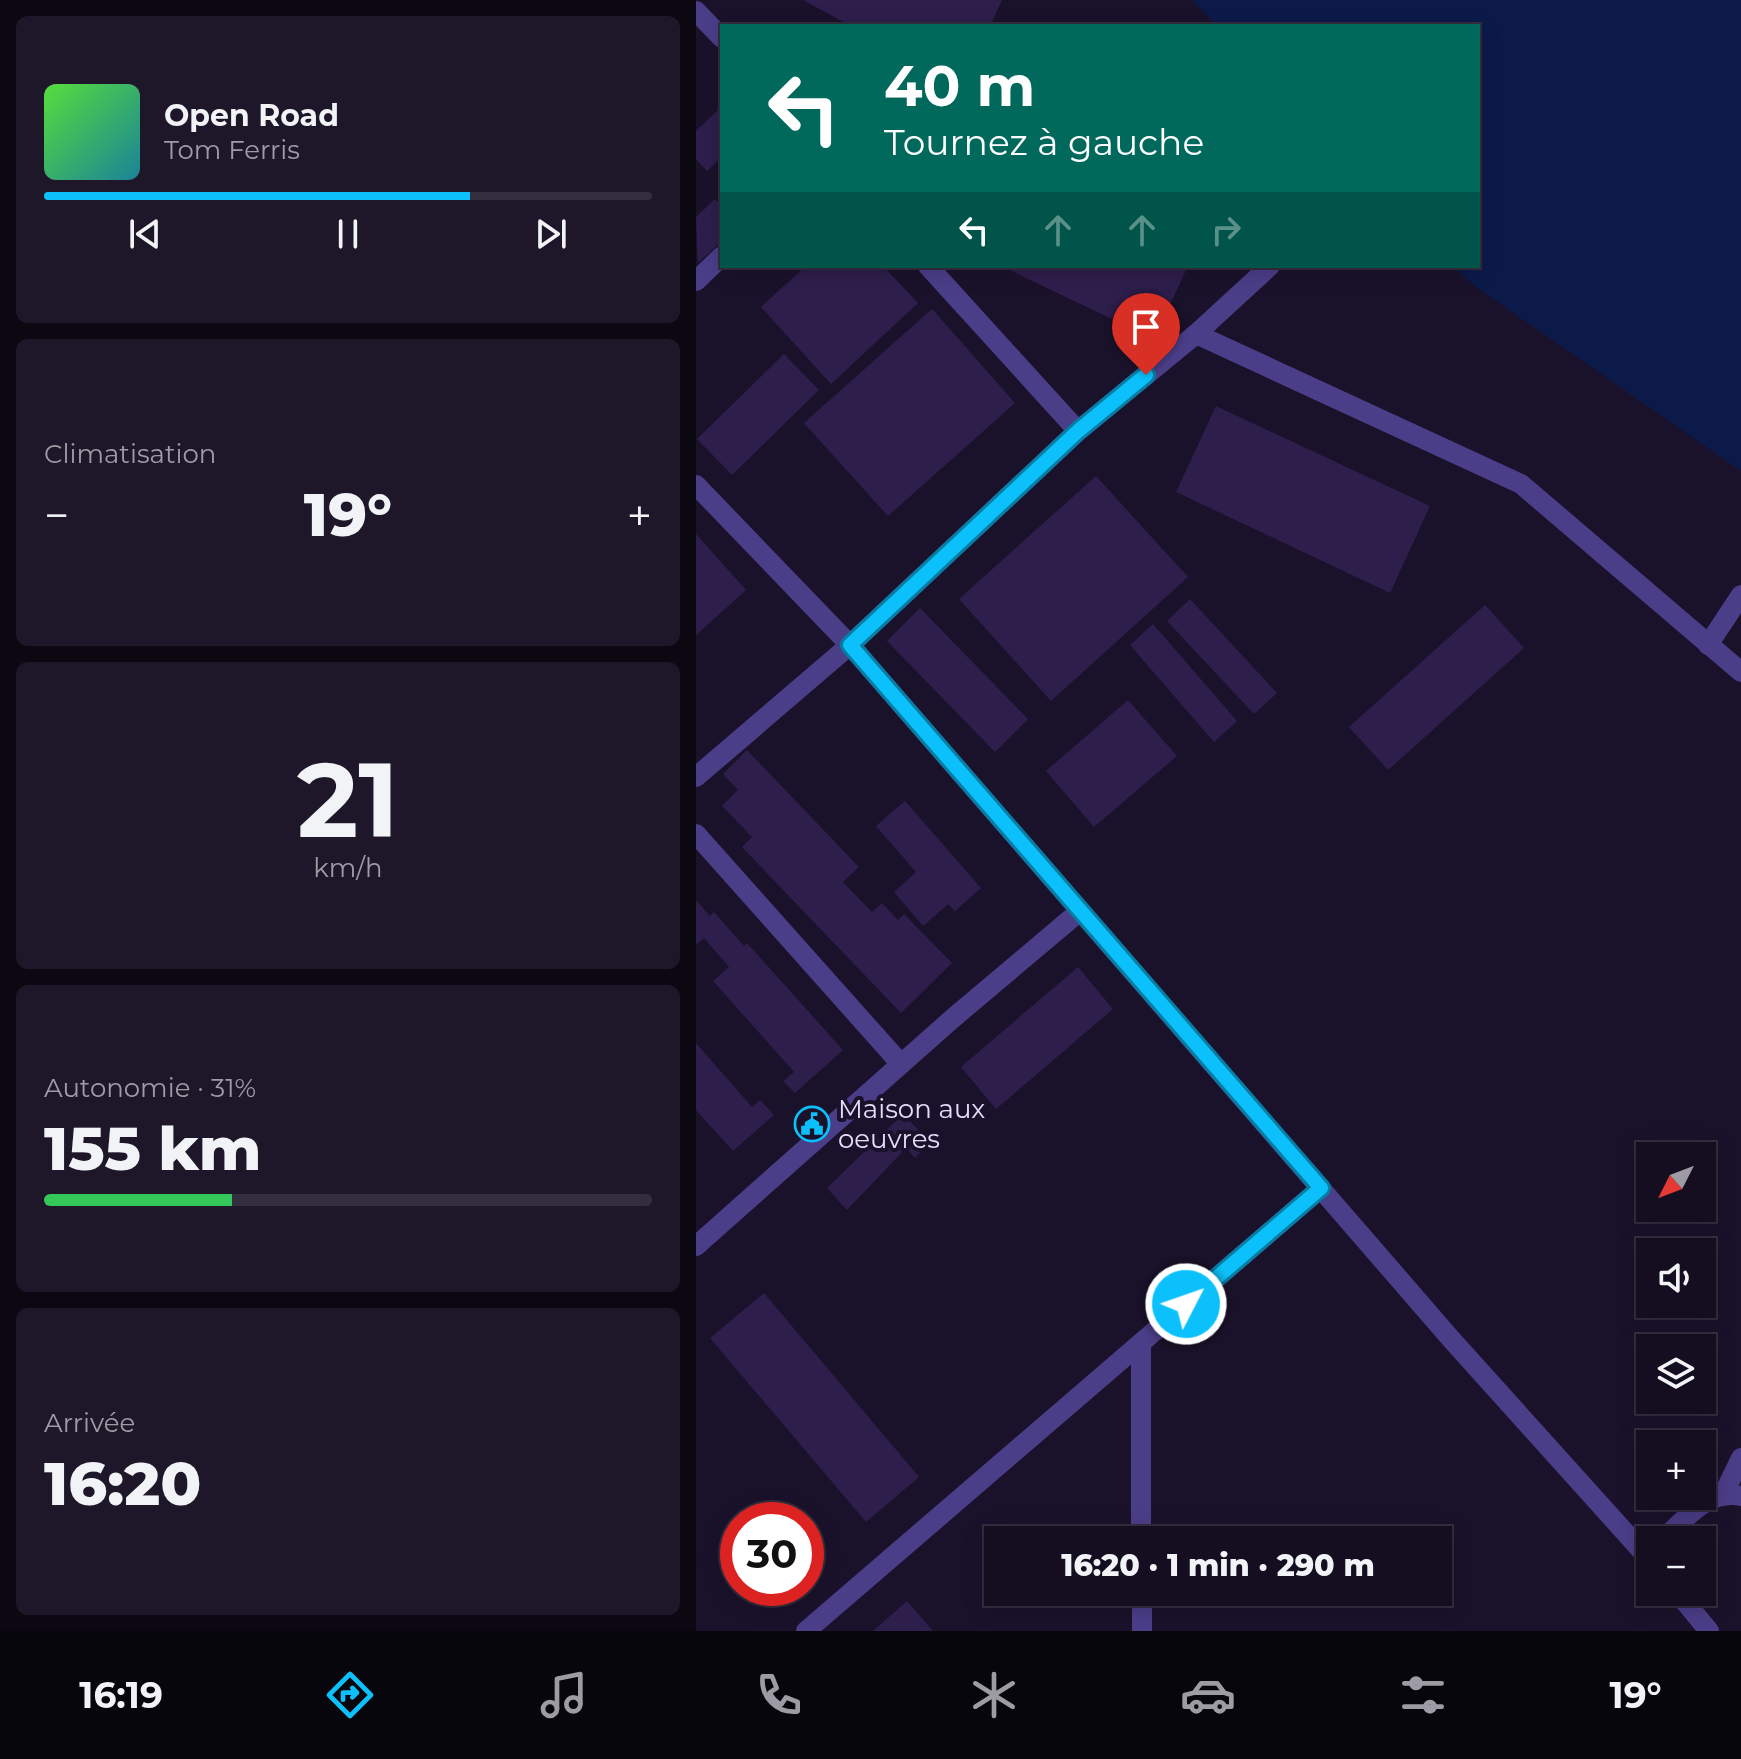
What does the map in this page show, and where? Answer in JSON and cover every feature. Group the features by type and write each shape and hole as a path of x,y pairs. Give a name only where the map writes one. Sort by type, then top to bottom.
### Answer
{"street":[{"path":"700,22 720,37"},
{"path":"696,281 720,258"},
{"path":"930,268 1078,431"},
{"path":"696,777 850,645 1078,431 1196,334 1268,268"},
{"path":"1196,334 1521,484 1741,672"},
{"path":"696,485 850,645 1451,1339 1636,1542"},
{"path":"1708,645 1741,595"},
{"path":"696,834 901,1064"},
{"path":"696,1246 1080,911"},
{"path":"806,1631 1321,1188"},
{"path":"1141,1343 1141,1526"},
{"path":"1678,1526 1709,1498 1732,1495 1741,1458"},
{"path":"1142,1606 1142,1631"},
{"path":"1688,1606 1709,1631"}],"water":[{"path":"1192,0 1741,0 1741,471 1476,287 1455,268 1480,268 1480,24 1215,24"}],"building":[{"path":"803,0 1002,0 991,24 847,24"},
{"path":"720,108 720,159 707,171 696,159 696,131"},
{"path":"715,199 720,205 720,243 698,263 696,217"},
{"path":"804,268 885,268 918,303 831,384 761,307"},
{"path":"1005,268 1187,268 1154,339"},
{"path":"932,309 1015,403 888,516 804,423"},
{"path":"784,354 819,390 732,475 697,439"},
{"path":"1216,406 1430,506 1390,593 1176,492"},
{"path":"1096,476 1188,577 1051,701 959,599"},
{"path":"696,534 746,590 696,635"},
{"path":"1190,599 1277,693 1254,714 1167,621"},
{"path":"1485,605 1524,648 1388,770 1349,727"},
{"path":"920,608 1028,719 995,752 887,641"},
{"path":"1153,624 1237,721 1214,742 1130,645"},
{"path":"1128,700 1177,756 1094,827 1046,771"},
{"path":"747,750 859,867 843,882 872,912 882,903 898,920 904,914 952,963 901,1013 742,847 752,837 722,806 738,790 723,774"},
{"path":"905,801 981,888 955,911 948,904 923,926 894,892 916,872 876,826"},
{"path":"696,900 710,916 714,912 744,946 747,943 843,1050 795,1093 783,1081 794,1072 713,981 729,967 704,938 696,945"},
{"path":"1078,967 1113,1009 996,1109 961,1067"},
{"path":"696,1043 752,1107 760,1100 774,1115 733,1151 696,1110"},
{"path":"903,1114 930,1142 915,1158 906,1148 847,1210 827,1188"},
{"path":"764,1293 919,1477 866,1522 710,1338"},
{"path":"907,1601 933,1631 873,1631"}],"place":[{"name":"Maison aux oeuvres","path":"812,1124"}],"route":[{"path":"1146,375 1078,431 850,645 1321,1188 1186,1304"}]}
